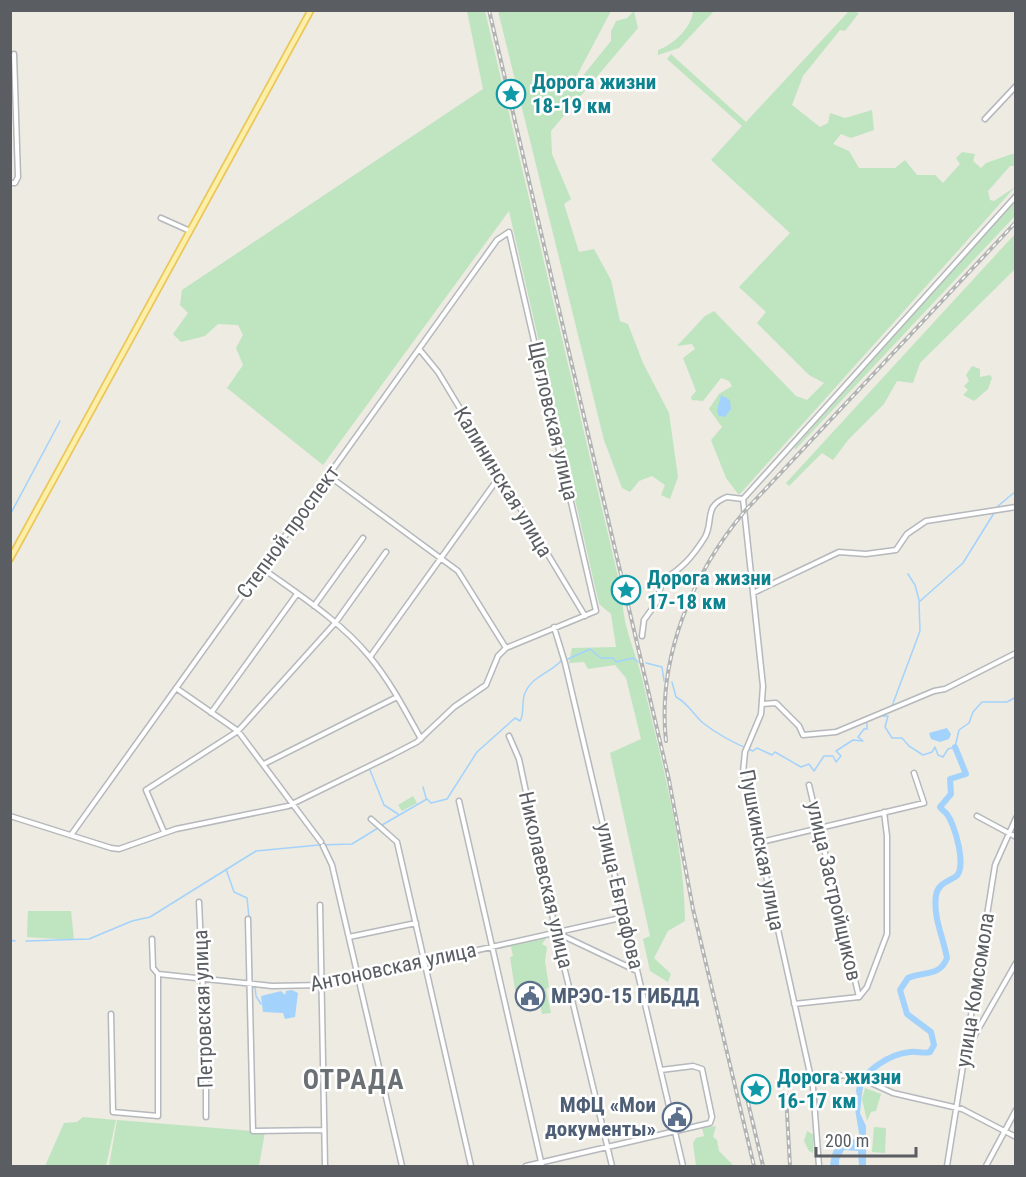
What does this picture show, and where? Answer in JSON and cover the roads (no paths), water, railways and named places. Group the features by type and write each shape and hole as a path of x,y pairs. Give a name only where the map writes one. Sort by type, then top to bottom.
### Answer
{"main road":[{"path":"10,559 311,10"}],"street":[{"path":"10,183 15,183 18,177 14,54"},
{"path":"985,119 1016,86"},
{"path":"642,636 644,620 657,602 662,581 682,568 689,560 704,537 711,511 727,497 743,499 1016,196"},
{"path":"161,218 190,231"},
{"name":"Степной проспект","path":"71,835 497,240 509,232"},
{"name":"Щегловская улица","path":"509,232 596,611 585,616"},
{"name":"Калининская улица","path":"420,350 438,372 499,477 585,616"},
{"path":"329,476 441,556 458,571 506,648"},
{"path":"370,657 499,477"},
{"name":"Пушкинская улица","path":"743,499 762,704 758,724 745,752 743,772 811,1078 817,1120 819,1167"},
{"path":"753,592 838,552 866,554 896,550 907,534 926,521 1016,507"},
{"path":"314,606 363,538"},
{"path":"164,832 146,790 238,731 336,622 386,552"},
{"path":"262,568 336,622 370,657 421,738"},
{"path":"211,713 297,594"},
{"path":"10,816 119,849 164,832 293,804 421,738 454,707 486,685 498,656 506,648 585,616"},
{"name":"улица Евграфова","path":"554,627 565,660 683,1167"},
{"path":"762,704 776,703 799,726 803,735 836,732 934,691 945,689 1016,653"},
{"path":"176,687 238,731 309,823 331,861 402,1167"},
{"path":"264,764 397,697"},
{"name":"Николаевская улица","path":"509,736 519,759 556,933 612,1167"},
{"path":"757,843 924,803 914,773"},
{"name":"улица Застройщиков","path":"810,784 859,997"},
{"path":"459,801 541,1165"},
{"path":"794,1004 859,997 867,987 886,934 887,836 884,812"},
{"path":"977,816 1016,837"},
{"name":"улица Комсомола","path":"947,1167 996,864 1016,818"},
{"path":"371,819 397,842 471,1167"},
{"name":"Петровская улица","path":"199,902 206,1117"},
{"path":"320,905 325,1167"},
{"name":"Антоновская улица","path":"158,974 203,980 322,985 625,916"},
{"path":"248,919 253,1131 324,1130"},
{"path":"349,937 416,923"},
{"path":"556,933 638,971"},
{"path":"111,1014 113,1112 158,1116 158,974 153,968 152,939"},
{"path":"966,1051 1016,963"},
{"path":"526,1167 608,1146 707,1125 712,1117 702,1069 693,1066 661,1070"},
{"path":"811,1078 834,1075 859,1077 901,1096 957,1107 1016,1137"},
{"path":"986,1167 1016,1110"}],"water":[{"path":"721,395 730,400 731,409 725,417 719,416 717,411"},
{"path":"947,728 951,734 949,739 940,742 931,739 929,733"},
{"path":"292,990 298,993 295,1017 285,1019 283,1013 263,1012 261,996 281,991 285,995 286,991"},
{"path":"858,1081 863,1084 860,1113 866,1126 866,1166 859,1166 858,1151 844,1150 839,1166 830,1166 834,1150 844,1136 858,1141 860,1139 855,1109"}],"waterway":[{"path":"10,515 60,421"},
{"path":"998,506 1016,491"},
{"path":"892,706 920,631 919,602 963,563 994,513"},
{"path":"908,574 915,585 919,600"},
{"path":"568,659 590,649 601,658 613,658 616,662 633,658 640,663"},
{"path":"382,825 427,799 431,803 447,799 477,752 515,718 520,721 524,696 528,687 561,661"},
{"path":"646,663 662,667 664,681"},
{"path":"672,682 676,697 714,731 753,751 757,748 772,755 775,752 801,767 809,764 814,771 824,756 833,756 836,762 841,756 836,751 853,740 863,741 858,737 864,729 867,729 867,720"},
{"path":"879,716 888,716 885,727 892,738 902,738 909,746 923,755 932,752 935,747 938,755 943,757 948,749 955,747 959,730 969,723 973,712 982,702 1007,702 1016,697"},
{"path":"859,1091 861,1083 878,1064 902,1053 930,1052 934,1045 931,1032 907,1014 900,990 908,978 936,971 947,958 935,903 939,888 959,873 959,846 950,818 940,807 951,794 950,779 966,774 955,747"},
{"path":"370,770 384,805 398,814"},
{"path":"423,787 426,798"},
{"path":"26,941 89,939 132,921 150,917 256,851 352,844 378,828"},
{"path":"226,869 234,892 247,898 249,917"},
{"path":"250,928 252,981"},
{"path":"10,940 15,941"},
{"path":"255,987 256,996 261,1004"}],"railway":[{"path":"489,10 669,780 693,909 754,1166"},
{"path":"666,741 667,679 673,649 694,590 725,536 744,512 1016,222"},
{"path":"746,1094 763,1166"},
{"path":"786,1095 790,1166"}],"place":[{"name":"Дорога жизни 18-19 км","path":"511,94"},
{"name":"Дорога жизни 17-18 км","path":"626,590"},
{"name":"МРЭО-15 ГИБДД","path":"530,996"},
{"name":"Дорога жизни 16-17 км","path":"756,1089"},
{"name":"МФЦ «Мои документы»","path":"677,1117"}],"district":[{"name":"ОТРАДА","path":"354,1080"}]}
